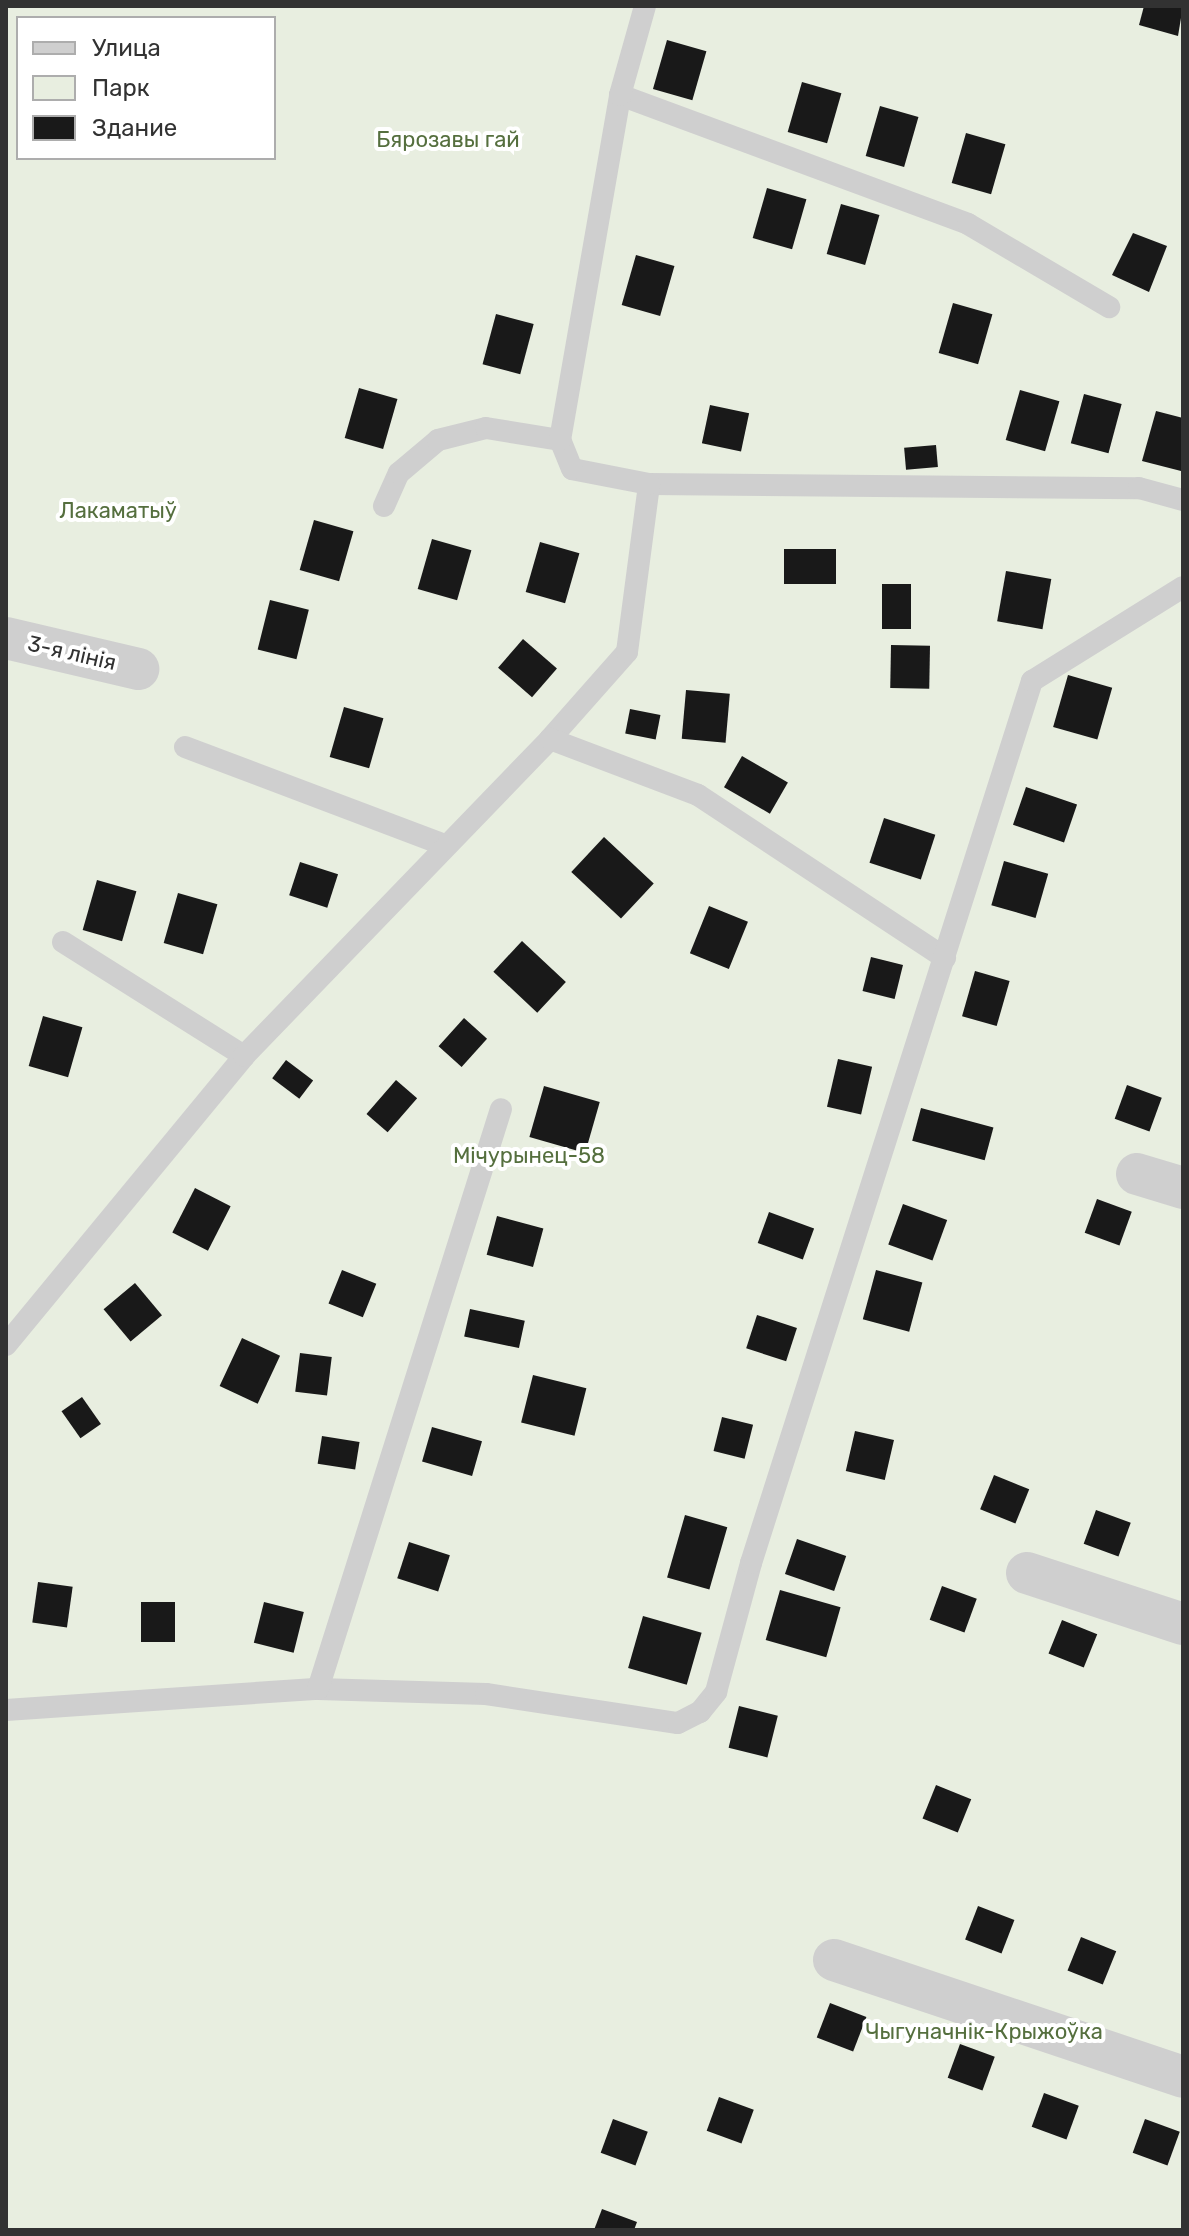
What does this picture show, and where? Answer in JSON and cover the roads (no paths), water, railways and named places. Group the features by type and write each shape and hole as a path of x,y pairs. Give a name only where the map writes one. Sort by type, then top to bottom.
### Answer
{"street":[{"name":"3-я лінія","path":"6,638 138,669"},
{"path":"1137,1174 1183,1188"},
{"path":"1027,1573 1183,1624"},
{"path":"834,1960 1183,2077"}],"lane":[{"path":"645,6 620,95 560,440 572,469 649,484 1139,488 1183,500"},
{"path":"620,95 968,224 1109,307"},
{"path":"384,506 399,473 438,440 486,428 560,440"},
{"path":"6,1345 244,1056 444,845 550,739 627,652 649,484"},
{"path":"6,1710 318,1689 486,1694 678,1723 700,1712 716,1692 751,1563 1032,681 1183,587"},
{"path":"550,739 698,795 945,958"},
{"path":"185,747 444,845"},
{"path":"63,942 244,1056"},
{"path":"318,1689 501,1109"}],"park label":[{"name":"Бярозавы гай","path":"448,140"},
{"name":"Лакаматыў","path":"118,511"},
{"name":"Мічурынец-58","path":"529,1156"},
{"name":"Чыгуначнік-Крыжоўка","path":"984,2032"}]}
